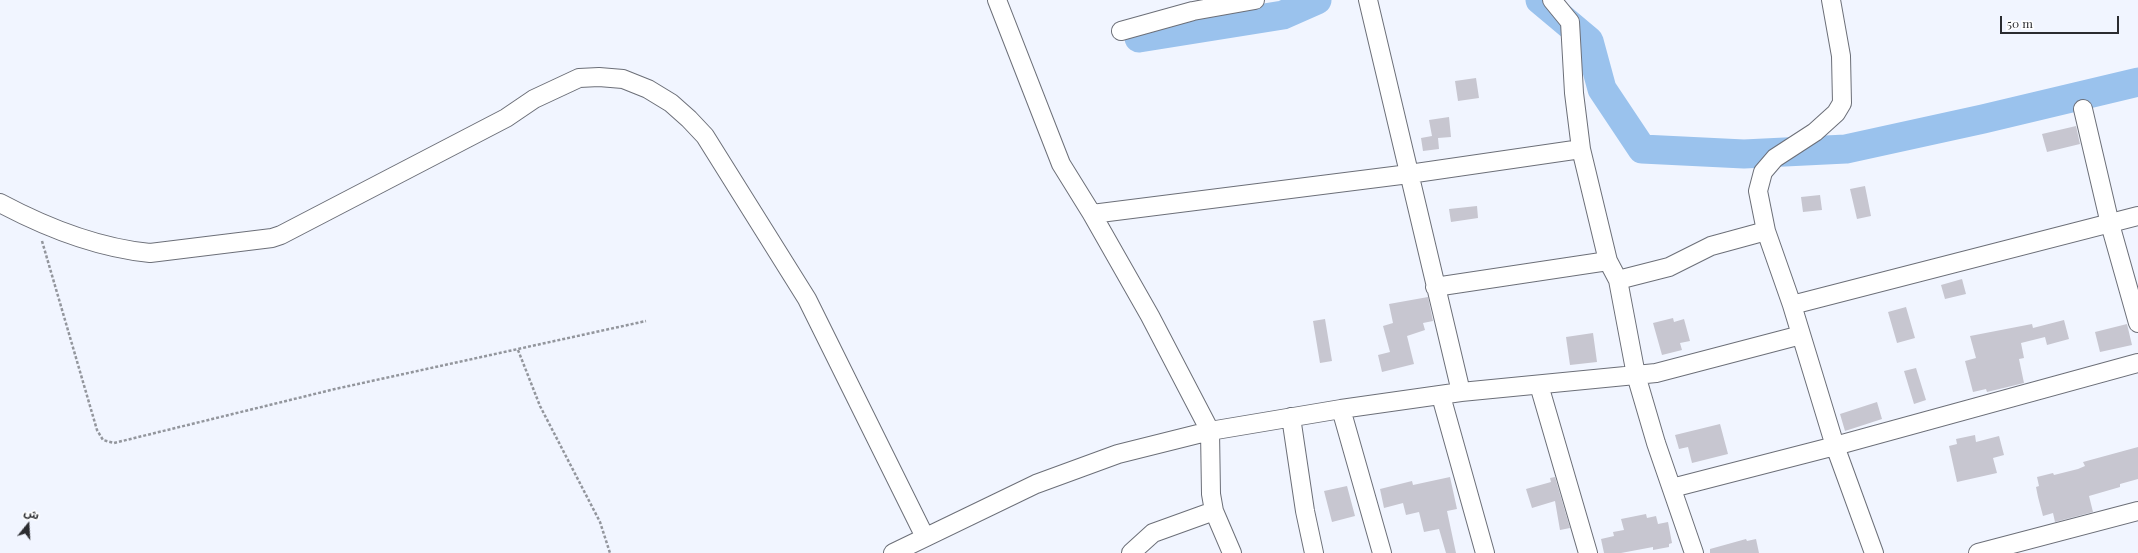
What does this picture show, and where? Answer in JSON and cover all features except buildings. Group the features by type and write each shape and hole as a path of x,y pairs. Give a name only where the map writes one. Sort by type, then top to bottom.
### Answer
{"street":[{"path":"996,0 1061,164 1092,214 1150,316 1210,431 1211,494 1214,510 1232,553"},
{"path":"1121,31 1193,11 1255,0"},
{"path":"1368,0 1461,392"},
{"path":"1552,0 1570,22 1574,93 1581,149 1608,260 1618,280 1636,375 1694,553"},
{"path":"1831,0 1841,56 1842,103 1836,113 1816,132 1775,158 1763,172 1758,191 1766,231 1792,305 1869,552"},
{"path":"0,203 36,222 118,248 150,253 272,238 506,118 534,99 579,78 599,77 623,79 648,88 671,103 705,136 807,300 925,537"},
{"path":"2083,109 2110,224 2138,323"},
{"path":"1092,214 1409,174 1581,149"},
{"path":"1792,305 2138,216"},
{"path":"1618,280 1669,267 1710,246 1766,231"},
{"path":"1436,287 1608,260"},
{"path":"892,553 1036,484 1118,454 1210,431 1341,408 1441,396 1461,392 1636,375 1675,369 1801,335"},
{"path":"1672,488 1835,446 2138,363"},
{"path":"1539,385 1588,553"},
{"path":"1441,396 1485,553"},
{"path":"1341,408 1382,553"},
{"path":"1291,417 1305,511 1314,553"},
{"path":"1130,553 1153,533 1214,510"},
{"path":"1978,553 2138,511"}],"path":[{"path":"36,222 97,430 103,440 114,443 335,389 646,321"},
{"path":"518,350 540,406 600,522 610,553"}],"waterway":[{"path":"1139,38 1283,15 1317,0"},
{"path":"1540,0 1589,41 1602,89 1642,149 1744,154 1846,149 1983,119 2138,82"}]}
